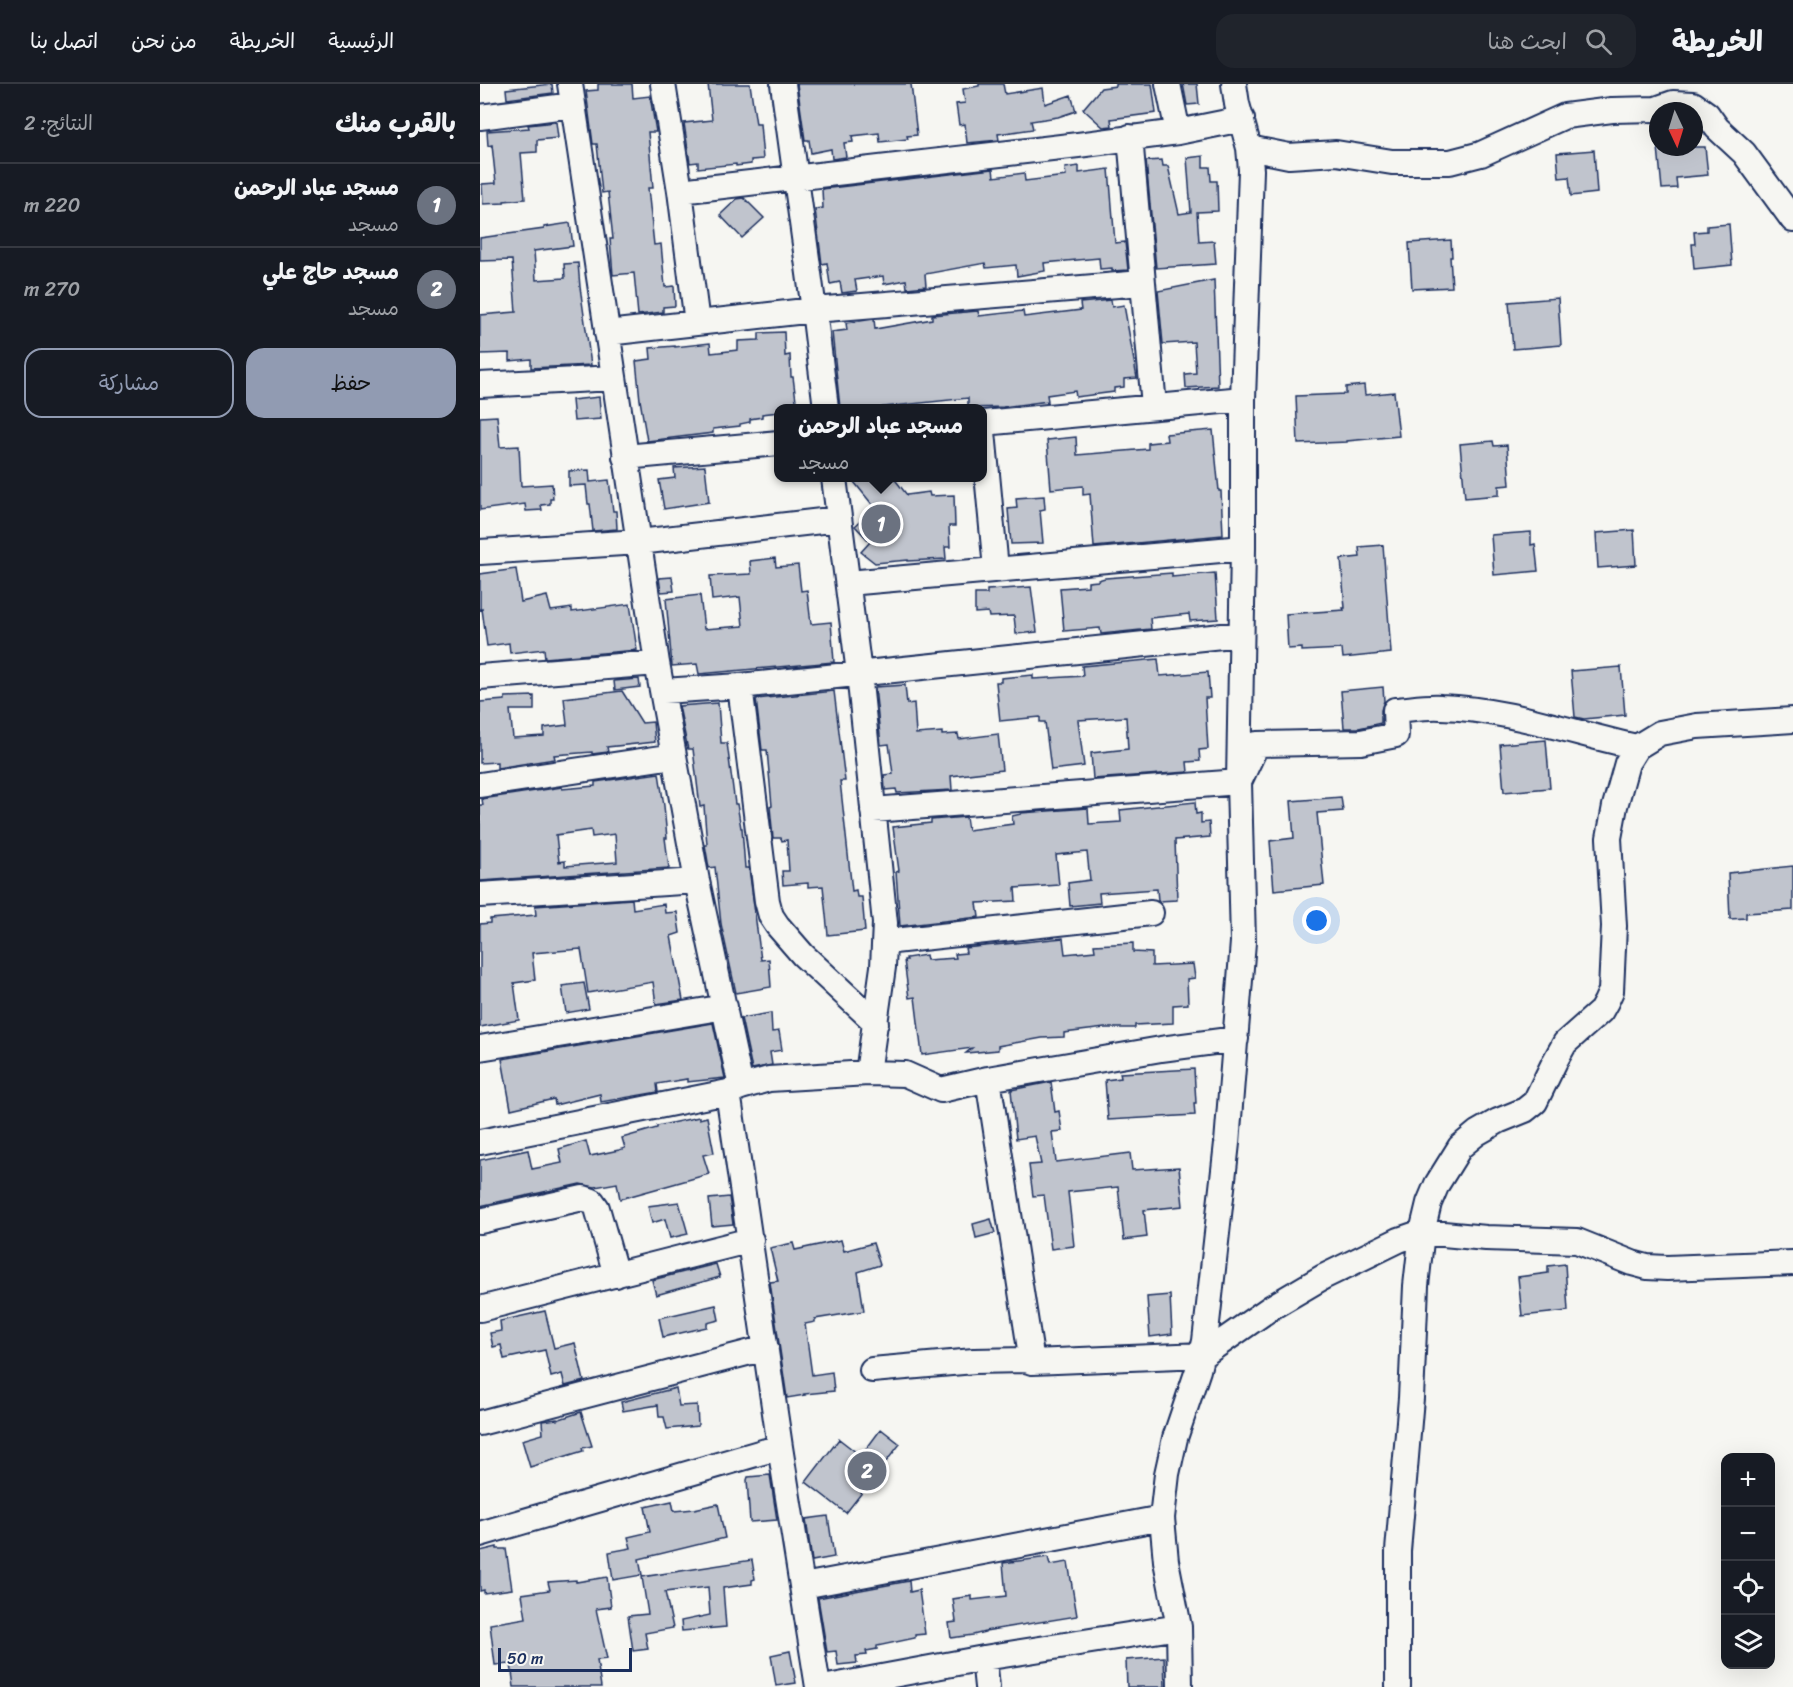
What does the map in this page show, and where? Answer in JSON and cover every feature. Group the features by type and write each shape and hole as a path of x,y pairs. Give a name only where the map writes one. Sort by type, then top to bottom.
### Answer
{"street":[{"path":"663,84 697,323"},
{"path":"783,84 826,404"},
{"path":"1168,84 1178,132"},
{"path":"1180,1687 1179,1627 1166,1561 1162,1518 1167,1474 1175,1438 1203,1355 1227,1143 1244,942 1239,782 1243,548 1242,399 1251,171 1249,148 1234,84"},
{"path":"480,117 571,94 657,663 697,880 725,1007 751,1240 780,1447 818,1687"},
{"path":"1249,148 1289,156 1336,153 1392,162 1450,162 1481,154 1565,116 1612,110 1656,109 1673,103 1694,104 1707,114 1717,128 1744,153 1793,220"},
{"path":"680,191 1178,132 1242,119"},
{"path":"1130,137 1154,406"},
{"path":"608,333 814,310 1142,283"},
{"path":"480,385 614,378"},
{"path":"987,423 1242,399"},
{"path":"625,457 774,443"},
{"path":"987,474 996,569"},
{"path":"835,482 859,673 885,923 884,968 868,1073"},
{"path":"480,552 639,542 839,519"},
{"path":"848,583 1243,548"},
{"path":"663,691 740,686 1241,634"},
{"path":"480,677 657,663"},
{"path":"740,686 767,901 771,916 803,955 876,1023"},
{"path":"1239,782 1257,744 1361,742 1396,735 1395,710 1441,707 1483,712 1637,747"},
{"path":"1398,1687 1398,1551 1411,1398 1416,1286 1422,1232 1429,1203 1437,1184 1460,1147 1477,1133 1525,1110 1534,1102 1565,1043 1601,1011 1611,991 1614,926 1610,838 1615,806 1628,763 1637,747 1660,733 1697,726 1793,720"},
{"path":"480,785 674,756"},
{"path":"873,810 1239,782"},
{"path":"480,895 697,880"},
{"path":"885,942 1151,913"},
{"path":"480,1048 725,1007"},
{"path":"480,1142 734,1089 769,1079 868,1073 905,1074 941,1090 988,1078 1236,1039"},
{"path":"988,1078 1032,1362"},
{"path":"480,1221 583,1198 592,1202 597,1208 616,1275"},
{"path":"872,1370 974,1361 1027,1360 1032,1362 1203,1355 1272,1307 1323,1277 1399,1240 1422,1232 1486,1238 1577,1241 1632,1263 1657,1268 1793,1263"},
{"path":"480,1309 751,1240"},
{"path":"480,1423 766,1348"},
{"path":"480,1534 780,1447"},
{"path":"803,1586 1162,1518"},
{"path":"828,1687 984,1658 1179,1627"},
{"path":"984,1658 987,1687"}],"building":[{"path":"552,84 553,93 507,99 506,89"},
{"path":"598,84 632,84 633,98 650,96 656,132 648,132 653,188 648,188 654,245 661,244 665,287 674,286 675,306 663,307 663,312 638,315 634,273 613,275 610,239 613,239 608,192 602,193 597,144 593,144 586,91 598,90"},
{"path":"708,84 750,84 756,124 760,124 763,159 751,160 751,164 736,166 736,164 698,168 698,162 690,163 684,123 712,120"},
{"path":"797,84 911,84 917,135 907,136 908,139 880,142 879,133 852,136 853,142 844,143 846,157 832,159 831,149 811,153 809,140 805,140"},
{"path":"979,84 1003,84 1005,94 1043,88 1045,104 1071,95 1076,111 1058,117 1031,121 1033,129 998,134 999,140 967,143 965,124 959,125 956,104 965,103 963,89 979,86"},
{"path":"1116,84 1152,84 1156,113 1111,119 1112,126 1103,127 1083,109 1101,88 1116,86"},
{"path":"1183,84 1197,84 1199,104 1187,105"},
{"path":"556,122 558,138 537,140 537,152 521,153 525,199 483,204 482,184 496,183 492,145 488,146 487,131 529,128 528,125"},
{"path":"1703,147 1705,147 1708,175 1676,178 1677,188 1662,189 1659,156 1703,156"},
{"path":"1594,150 1597,193 1571,196 1569,177 1559,178 1557,153"},
{"path":"1203,156 1203,167 1210,167 1211,181 1217,181 1218,211 1197,212 1199,242 1214,241 1216,264 1156,268 1146,161 1162,160 1163,166 1168,166 1179,214 1191,212 1187,158"},
{"path":"1079,166 1079,173 1109,169 1115,243 1125,242 1128,270 1100,269 1099,258 1044,263 1045,271 1017,276 1016,265 986,268 985,263 925,274 926,286 907,288 906,280 884,284 883,276 855,280 857,291 842,293 840,282 830,284 827,263 822,264 815,209 823,208 822,189 993,169 994,177 1024,173 1025,181 1066,176 1065,168"},
{"path":"744,198 764,218 742,238 720,215 737,199"},
{"path":"570,223 573,246 534,251 536,280 565,278 564,264 578,263 591,365 531,368 531,359 510,361 510,353 480,354 480,315 516,312 512,260 480,261 480,238"},
{"path":"1729,224 1732,265 1694,269 1692,244 1695,244 1694,232 1707,231 1707,226"},
{"path":"1451,240 1452,287 1412,289 1409,243"},
{"path":"1214,280 1218,386 1186,388 1185,374 1196,373 1194,342 1163,344 1158,291"},
{"path":"1558,298 1561,345 1513,349 1509,302"},
{"path":"1111,300 1112,307 1124,305 1137,378 1124,379 1124,387 1114,388 1114,392 1076,397 1075,391 1047,395 1048,401 1003,407 987,407 987,404 968,404 968,398 911,404 840,404 832,332 847,330 846,323 874,319 875,329 932,319 932,315 978,311 979,316 1023,311 1024,317 1081,310 1080,303"},
{"path":"784,332 785,356 790,355 791,377 793,377 796,404 774,404 774,413 762,414 762,417 750,419 750,422 740,424 740,426 713,429 713,433 647,441 636,361 651,359 650,348 710,343 711,353 738,350 738,341 759,340 759,333"},
{"path":"1364,385 1365,395 1394,392 1399,436 1347,442 1298,444 1296,396 1346,394 1346,387"},
{"path":"599,397 601,419 574,421 572,400"},
{"path":"497,416 500,447 519,446 521,486 552,484 553,499 550,499 550,504 541,505 542,510 526,511 525,504 480,510 480,417"},
{"path":"1213,430 1219,491 1221,491 1223,535 1094,547 1090,494 1083,495 1083,486 1051,489 1047,440 1076,437 1077,455 1148,449 1148,443 1167,441 1166,434"},
{"path":"1493,441 1494,446 1507,445 1510,485 1499,486 1499,495 1465,498 1460,444"},
{"path":"705,466 709,502 664,509 659,480 675,478 674,468"},
{"path":"589,470 590,482 609,480 613,511 616,511 617,529 593,531 586,485 569,486 569,471"},
{"path":"854,482 897,482 907,495 929,492 930,496 954,495 955,526 949,526 950,547 945,547 946,559 875,563 861,552 870,542 855,526 875,508"},
{"path":"1044,496 1045,509 1040,510 1043,543 1011,544 1008,509 1017,508 1016,498"},
{"path":"1634,530 1636,565 1598,568 1596,533"},
{"path":"1531,532 1531,545 1535,544 1538,571 1494,575 1491,535"},
{"path":"1383,545 1391,653 1343,658 1342,649 1302,651 1302,648 1288,649 1286,614 1344,610 1341,559 1360,557 1359,547"},
{"path":"775,558 776,567 798,565 801,591 807,590 811,624 831,622 834,662 699,674 697,664 672,666 666,599 700,595 704,629 743,626 740,597 712,600 710,576 751,574 750,561"},
{"path":"516,569 521,602 547,596 551,611 572,608 572,612 630,604 637,650 545,658 544,649 510,653 509,643 487,646 482,609 480,610 480,574"},
{"path":"1172,573 1172,577 1215,573 1218,619 1190,621 1189,614 1150,618 1151,629 1101,634 1100,628 1064,631 1060,588 1088,586 1088,582 1105,578"},
{"path":"672,577 674,591 661,592 659,578"},
{"path":"1031,587 1037,632 1016,634 1014,616 989,617 988,612 975,613 975,594 987,594 987,590"},
{"path":"1158,659 1160,676 1208,672 1210,698 1205,698 1208,749 1199,750 1200,761 1187,762 1188,772 1093,779 1091,753 1128,749 1126,717 1078,720 1084,766 1051,770 1045,722 1040,722 1040,717 1000,721 996,682 1001,682 1001,678 1033,675 1033,679 1083,676 1082,666"},
{"path":"1621,667 1625,715 1584,719 1575,717 1571,671"},
{"path":"639,679 640,687 615,690 614,681"},
{"path":"905,685 907,704 914,703 916,734 942,732 942,735 958,734 959,739 998,734 1002,770 951,776 952,790 897,793 896,789 885,790 884,775 893,774 889,744 881,745 875,687"},
{"path":"1383,687 1381,723 1359,728 1344,728 1341,691"},
{"path":"622,691 642,723 653,722 655,742 607,747 608,752 554,755 555,759 497,768 497,762 480,763 480,702 505,700 505,697 534,696 534,710 510,710 513,738 544,736 544,728 567,725 564,698"},
{"path":"834,691 845,781 840,781 852,891 856,890 857,897 862,897 865,931 828,935 823,886 808,887 808,883 783,885 782,871 789,871 787,840 773,838 767,750 762,750 756,699"},
{"path":"718,703 721,743 727,743 735,804 737,804 742,828 745,868 749,868 761,960 769,959 771,987 736,993 721,924 715,867 709,868 705,845 707,845 704,806 700,807 693,749 688,749 679,706"},
{"path":"1546,740 1550,788 1504,792 1500,744"},
{"path":"659,773 669,868 480,881 480,805 483,805 482,799 562,787 562,789 595,786 595,782","holes":["591,830 592,837 615,834 617,862 565,866 565,861 559,862 556,835"]},
{"path":"1341,797 1343,811 1317,813 1324,885 1274,890 1270,841 1294,838 1291,801"},
{"path":"1195,802 1196,814 1201,813 1201,823 1209,822 1210,837 1175,840 1177,900 1158,901 1157,889 1099,893 1100,903 1070,906 1068,883 1090,880 1087,852 1056,855 1059,885 1015,888 1016,901 977,903 979,917 900,926 896,872 899,871 893,827 966,817 968,830 1013,824 1012,816 1021,813 1088,808 1089,824 1121,822 1120,810"},
{"path":"1793,866 1793,910 1746,913 1746,918 1730,919 1728,873"},
{"path":"632,899 633,909 664,904 665,913 677,912 680,933 671,936 683,1000 656,1004 653,982 588,993 581,949 532,953 535,980 514,983 519,1020 480,1027 480,924 490,923 490,919 536,915 535,906"},
{"path":"1063,938 1065,954 1095,951 1094,945 1133,943 1133,952 1152,953 1152,966 1193,964 1195,978 1187,979 1188,1004 1173,1005 1173,1023 1064,1033 1064,1037 1042,1038 998,1046 998,1050 966,1053 972,1048 922,1055 915,997 909,998 904,960 907,960 906,958 926,955 927,960 956,958 955,954 966,953 965,948"},
{"path":"584,983 589,1009 566,1013 562,986"},
{"path":"771,1013 772,1032 779,1031 782,1050 770,1052 772,1065 752,1069 741,1018"},
{"path":"713,1023 725,1078 687,1082 687,1079 657,1084 658,1092 601,1102 600,1094 555,1105 554,1099 511,1109 502,1059"},
{"path":"1194,1069 1195,1115 1108,1120 1105,1080 1121,1078 1120,1073"},
{"path":"1051,1082 1055,1112 1059,1111 1062,1131 1052,1132 1056,1162 1130,1153 1132,1170 1179,1167 1183,1206 1144,1210 1147,1237 1124,1240 1118,1187 1068,1192 1074,1246 1051,1249 1044,1195 1033,1196 1029,1165 1041,1164 1035,1136 1016,1139 1011,1090"},
{"path":"699,1117 699,1119 707,1117 714,1153 703,1155 709,1174 620,1199 617,1183 595,1187 580,1184 480,1206 480,1160 528,1150 532,1169 562,1163 559,1149 586,1141 590,1156 619,1150 625,1148 622,1138 657,1128 657,1126"},
{"path":"729,1197 733,1224 712,1226 709,1199"},
{"path":"679,1202 688,1234 670,1238 665,1219 652,1223 648,1206"},
{"path":"991,1219 995,1233 976,1238 973,1224"},
{"path":"841,1240 844,1251 873,1243 880,1265 858,1272 864,1311 815,1319 815,1322 805,1324 812,1375 832,1372 834,1391 787,1398 770,1282 778,1281 770,1248 793,1243 795,1250"},
{"path":"716,1264 720,1277 656,1295 652,1280"},
{"path":"1565,1264 1568,1311 1522,1316 1518,1277 1548,1273 1548,1266"},
{"path":"1170,1295 1172,1334 1150,1337 1147,1297"},
{"path":"716,1305 719,1320 707,1323 707,1327 663,1337 659,1318"},
{"path":"545,1311 554,1348 575,1343 584,1381 565,1386 562,1374 551,1377 545,1350 504,1359 501,1345 493,1347 490,1333 501,1331 500,1321"},
{"path":"676,1388 679,1406 697,1405 698,1426 667,1429 664,1417 659,1417 658,1405 623,1411 621,1402"},
{"path":"581,1412 592,1446 582,1448 583,1451 530,1467 522,1440 543,1434 542,1421 557,1420"},
{"path":"881,1429 900,1444 846,1513 806,1482 839,1439 861,1456"},
{"path":"770,1475 777,1520 750,1522 748,1477"},
{"path":"672,1501 674,1511 718,1504 725,1538 639,1559 642,1575 613,1580 609,1552 631,1548 628,1537 650,1532 645,1507"},
{"path":"828,1516 834,1557 812,1561 806,1519"},
{"path":"497,1547 497,1549 506,1549 512,1589 484,1593 484,1590 480,1591 480,1551"},
{"path":"1048,1557 1050,1565 1068,1562 1077,1616 951,1638 949,1623 956,1622 953,1599 972,1596 972,1600 1006,1596 1003,1563"},
{"path":"752,1560 755,1579 752,1580 752,1584 723,1588 726,1627 682,1631 681,1621 710,1615 708,1587 665,1592 673,1628 645,1633 648,1649 633,1651 628,1616 648,1614 642,1577"},
{"path":"607,1577 611,1607 596,1609 607,1659 597,1660 601,1687 514,1687 511,1664 495,1665 490,1624 526,1618 522,1594 550,1590 548,1582 576,1580 576,1582"},
{"path":"909,1581 910,1592 919,1590 925,1634 877,1646 877,1649 866,1651 867,1655 856,1656 857,1663 838,1665 836,1651 827,1652 818,1598"},
{"path":"790,1651 796,1683 776,1686 771,1655"},
{"path":"1164,1657 1165,1687 1127,1687 1126,1660"}],"place":[{"name":"مسجد عباد الرحمن","path":"881,524"},
{"name":"مسجد حاج علي","path":"867,1471"}]}
